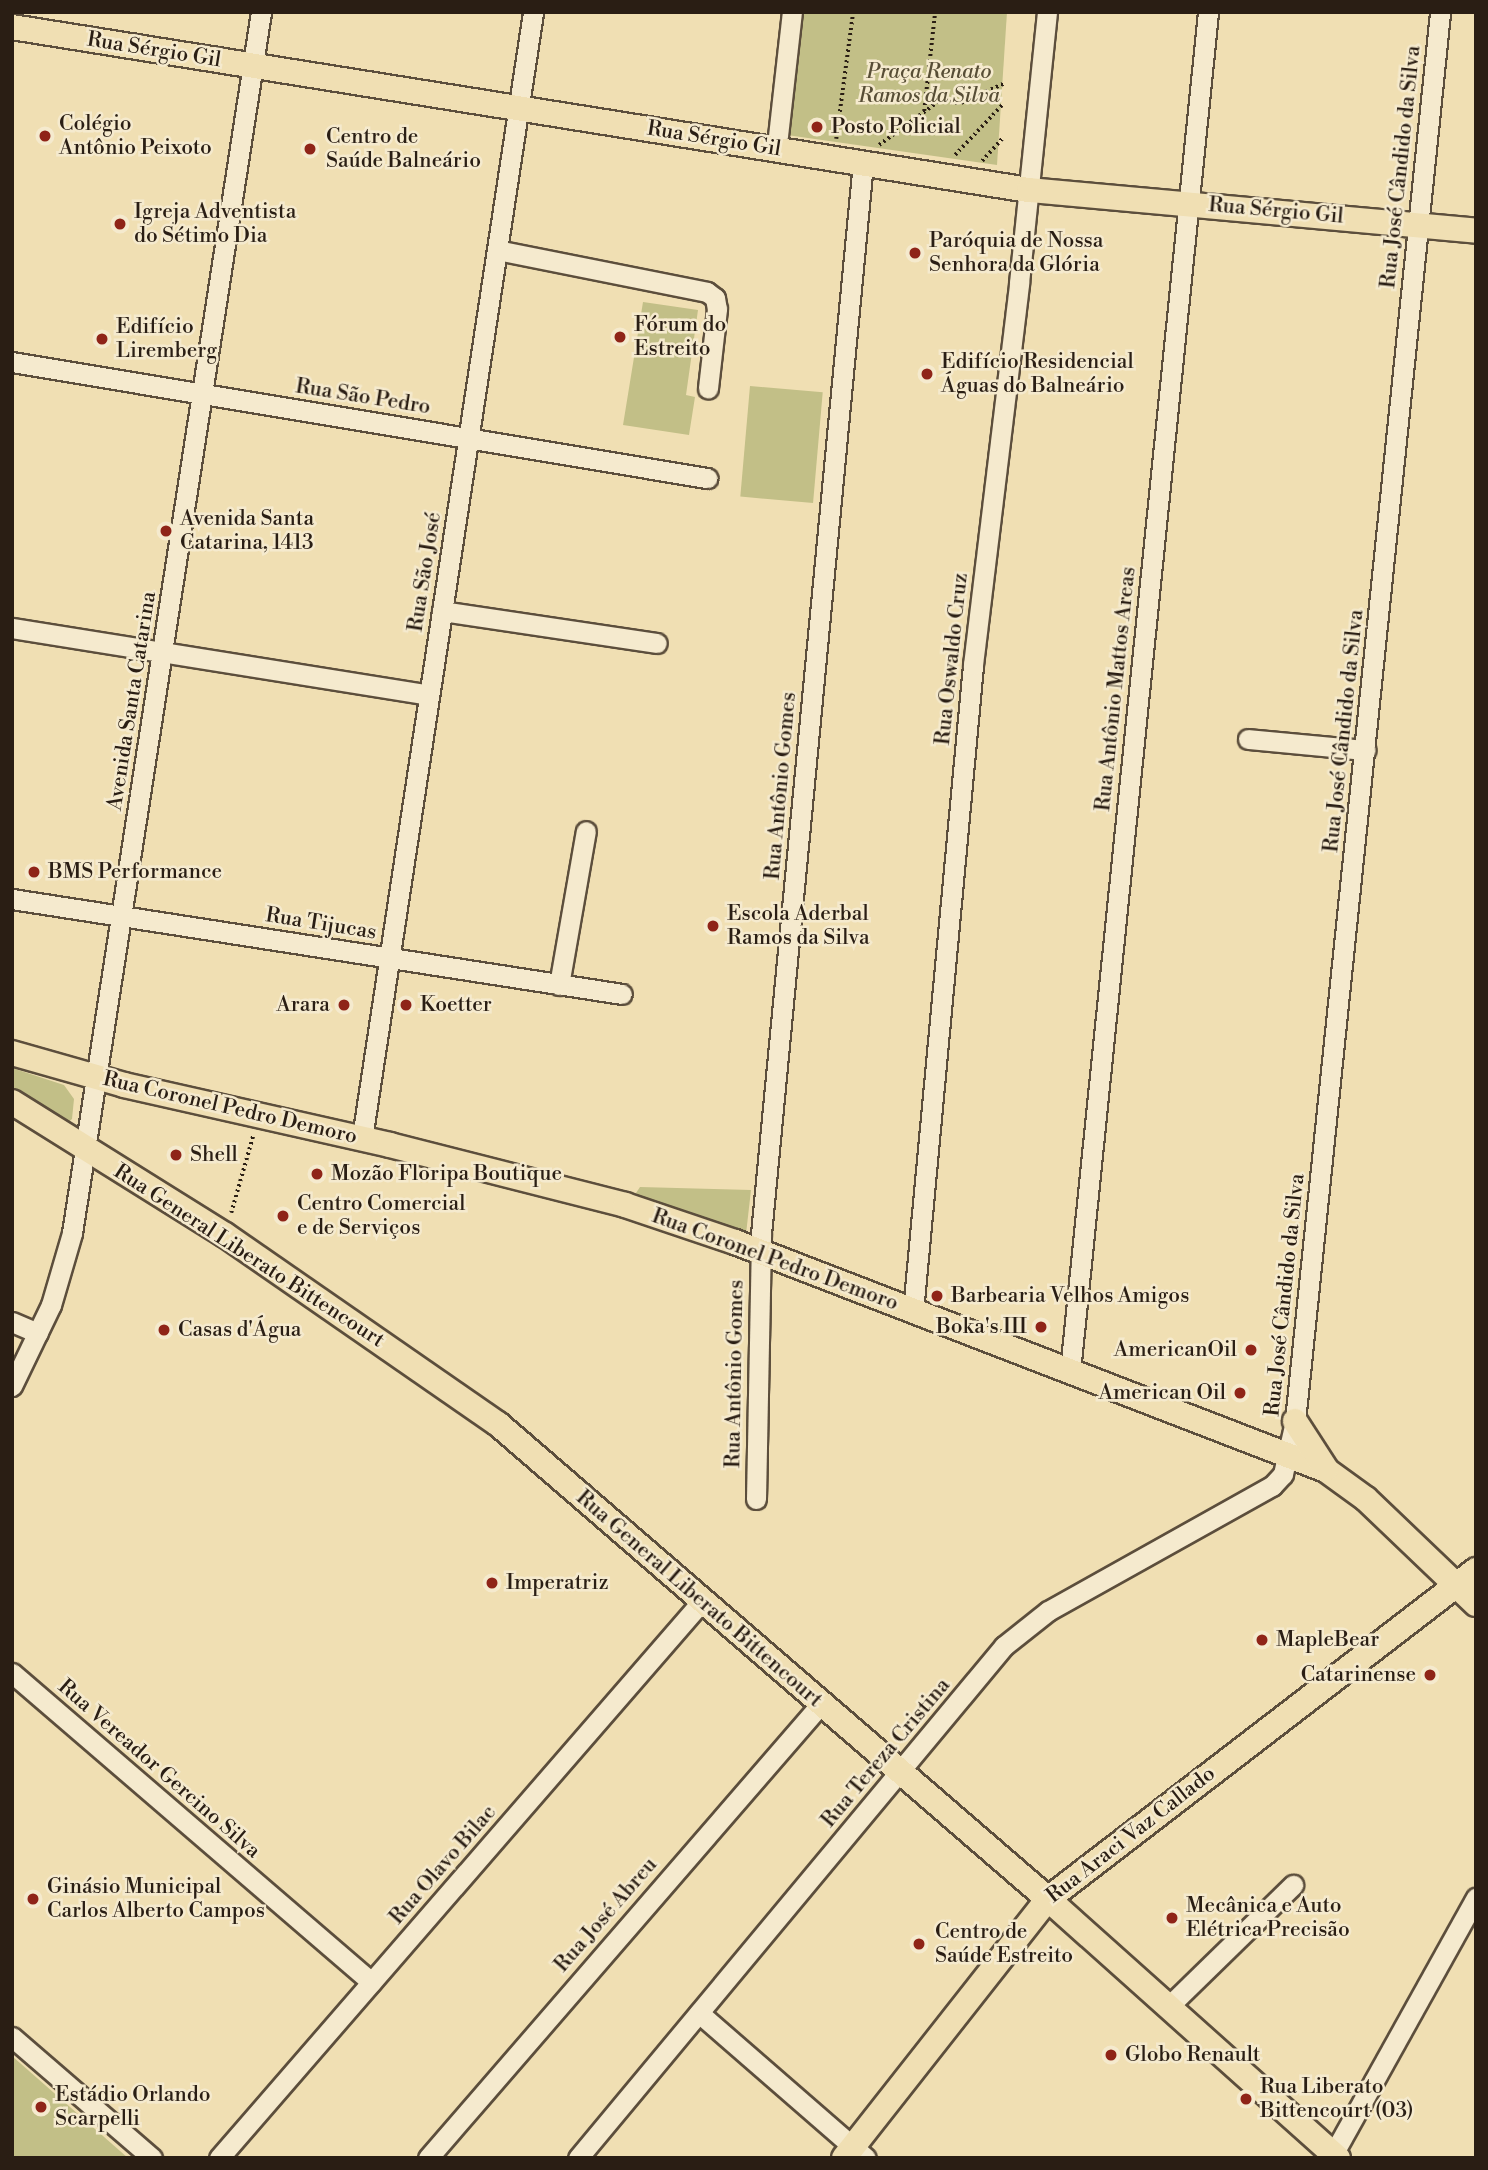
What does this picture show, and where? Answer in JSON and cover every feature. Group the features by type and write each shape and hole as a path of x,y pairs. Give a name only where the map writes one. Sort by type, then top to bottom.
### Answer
{"main road":[{"name":"Rua Sérgio Gil","path":"12,27 519,109 868,156 1028,190 1476,231"},
{"name":"Rua Coronel Pedro Demoro","path":"12,1052 97,1077 362,1138 625,1205 760,1252 1326,1470 1366,1499 1476,1604"},
{"name":"Rua General Liberato Bittencourt","path":"12,1102 225,1235 475,1406 1048,1899 1334,2157"},
{"path":"1295,1421 1326,1470"},
{"name":"Rua Araci Vaz Callado","path":"854,2154 1048,1899 1476,1570"}],"street":[{"name":"Avenida Santa Catarina","path":"12,1386 38,1333 66,1260 97,1077 261,12"},
{"name":"Rua São José","path":"362,1138 533,12"},
{"path":"778,136 792,12"},
{"name":"Rua Oswaldo Cruz","path":"912,1311 973,665 1047,12"},
{"name":"Rua Antônio Mattos Areas","path":"1070,1371 1208,12"},
{"name":"Rua José Cândido da Silva","path":"1289,1454 1295,1421 1440,12"},
{"name":"Rua Antônio Gomes","path":"756,1499 760,1252 868,156"},
{"path":"497,250 707,292 715,298 717,309 708,388"},
{"name":"Rua São Pedro","path":"12,362 707,478"},
{"path":"442,611 657,643"},
{"path":"12,628 429,695"},
{"path":"1248,739 1365,750"},
{"path":"559,985 586,831"},
{"name":"Rua Tijucas","path":"12,899 622,994"},
{"path":"12,1322 38,1333"},
{"name":"Rua Tereza Cristina","path":"578,2158 1004,1647 1048,1611 1272,1486 1283,1474 1289,1454"},
{"name":"Rua Olavo Bilac","path":"219,2158 702,1601"},
{"name":"Rua Vereador Gercino Silva","path":"12,1673 371,1982"},
{"name":"Rua José Abreu","path":"428,2158 821,1705"},
{"path":"1168,2007 1293,1885"},
{"path":"1334,2157 1476,1898"},
{"path":"699,2013 854,2154"},
{"path":"12,2037 152,2158"}],"path":[{"path":"835,144 853,12"},
{"path":"924,112 935,12"},
{"path":"868,156 939,100 961,103 1005,83"},
{"path":"950,161 1004,103"},
{"path":"979,165 1002,139"},
{"path":"225,1235 258,1115"}],"green space":[{"name":"Praça Renato Ramos da Silva","path":"801,12 1007,12 997,165 787,135"},
{"path":"643,302 698,310 686,395 695,397 689,435 623,425"},
{"path":"750,386 823,392 813,503 740,497"},
{"path":"12,1068 64,1085 74,1099 72,1119 65,1125 12,1097"},
{"path":"640,1187 751,1190 746,1234 638,1200 636,1193"},
{"name":"Estádio Orlando Scarpelli","path":"12,2056 128,2158 12,2158"}],"place":[{"name":"Posto Policial","path":"817,127"},
{"name":"Colégio Antônio Peixoto","path":"45,136"},
{"name":"Centro de Saúde Balneário","path":"310,149"},
{"name":"Igreja Adventista do Sétimo Dia","path":"120,224"},
{"name":"Paróquia de Nossa Senhora da Glória","path":"915,253"},
{"name":"Fórum do Estreito","path":"620,337"},
{"name":"Edifício Liremberg","path":"102,339"},
{"name":"Edifício Residencial Águas do Balneário","path":"927,374"},
{"name":"Avenida Santa Catarina, 1413","path":"166,531"},
{"name":"BMS Performance","path":"34,872"},
{"name":"Escola Aderbal Ramos da Silva","path":"713,926"},
{"name":"Arara","path":"344,1005"},
{"name":"Koetter","path":"406,1005"},
{"name":"Shell","path":"176,1155"},
{"name":"Mozão Floripa Boutique","path":"317,1174"},
{"name":"Centro Comercial e de Serviços","path":"283,1216"},
{"name":"Barbearia Velhos Amigos","path":"937,1296"},
{"name":"Boka's III","path":"1041,1327"},
{"name":"Casas d'Água","path":"164,1330"},
{"name":"AmericanOil","path":"1251,1350"},
{"name":"American Oil","path":"1240,1393"},
{"name":"Imperatriz","path":"492,1583"},
{"name":"MapleBear","path":"1262,1640"},
{"name":"Catarinense","path":"1430,1675"},
{"name":"Ginásio Municipal Carlos Alberto Campos","path":"33,1899"},
{"name":"Mecânica e Auto Elétrica Precisão","path":"1172,1918"},
{"name":"Centro de Saúde Estreito","path":"919,1944"},
{"name":"Globo Renault","path":"1111,2055"},
{"name":"Rua Liberato Bittencourt (03)","path":"1246,2099"},
{"name":"Estádio Orlando Scarpelli","path":"41,2107"}]}
